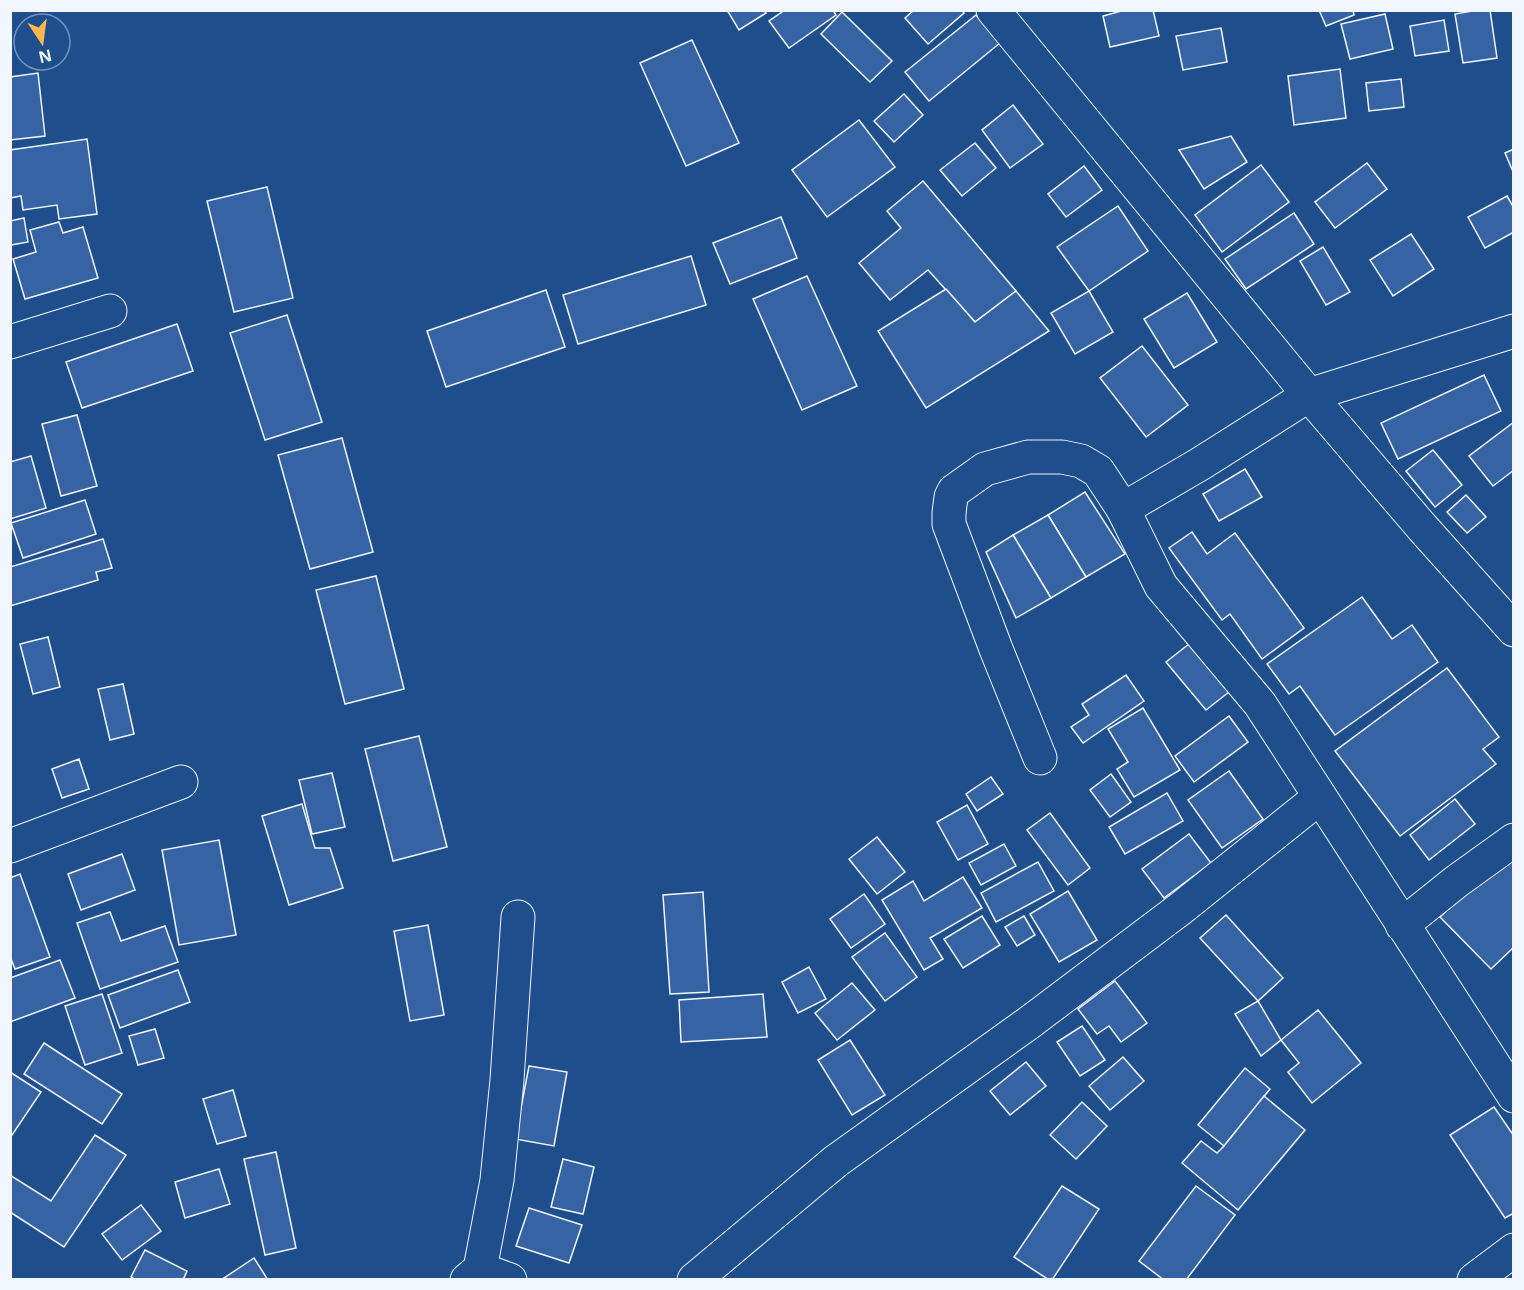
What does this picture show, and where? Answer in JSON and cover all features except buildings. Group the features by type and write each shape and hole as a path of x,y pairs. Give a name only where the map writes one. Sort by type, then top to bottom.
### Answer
{"street":[{"path":"993,10 1309,395 1514,630"},
{"path":"10,342 110,310"},
{"path":"1123,509 1200,464 1309,395 1514,331"},
{"path":"1040,758 996,650 949,524 949,513 954,491 985,469 1028,457 1062,457 1081,461 1098,471 1123,509 1161,586 1260,704 1514,1095"},
{"path":"10,846 181,782"},
{"path":"694,1280 836,1161 1030,1022 1180,909 1320,797"},
{"path":"1402,925 1514,840"},
{"path":"486,1276 507,1080 518,917"},
{"path":"1474,1280 1514,1250"}]}
